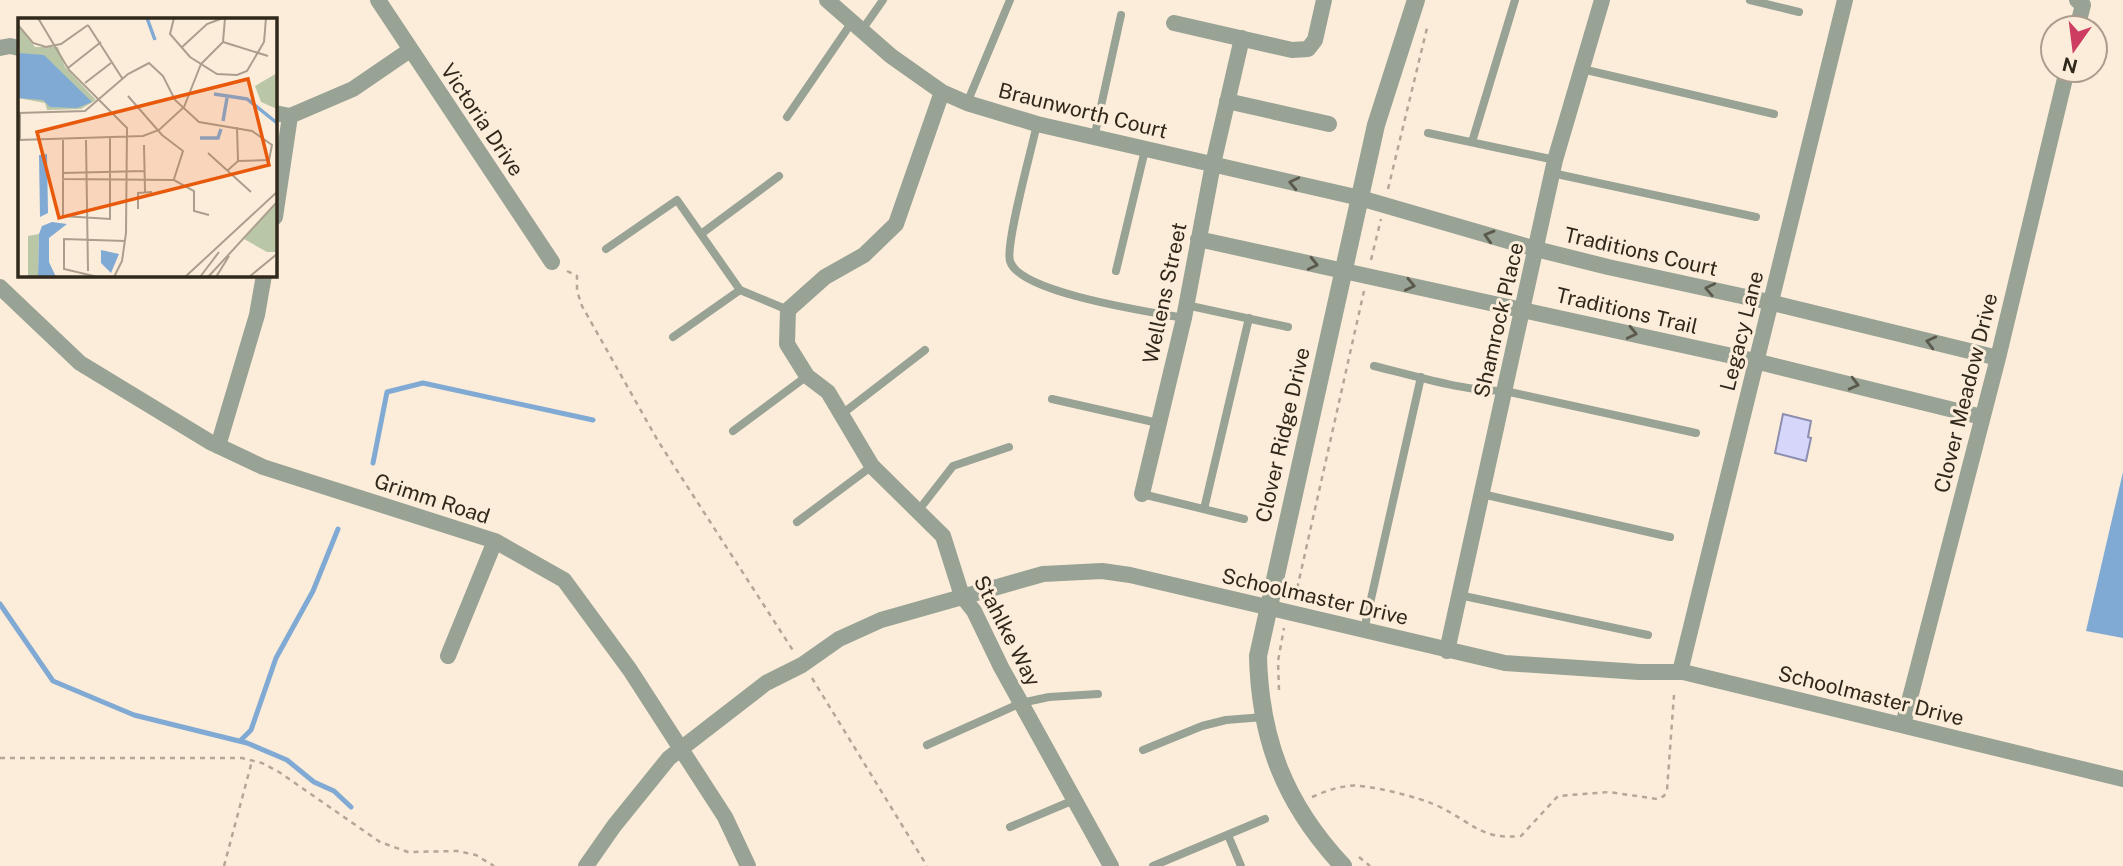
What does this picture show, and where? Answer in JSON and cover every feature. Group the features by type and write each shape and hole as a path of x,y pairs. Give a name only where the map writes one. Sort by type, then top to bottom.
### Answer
{"street":[{"name":"Victoria Drive","path":"378,0 552,262"},
{"name":"Braunworth Court","path":"827,0 891,56 942,92 968,103 1094,139 1360,198"},
{"path":"1174,23 1293,50 1308,49 1315,40 1324,0"},
{"name":"Clover Ridge Drive","path":"1350,861 1321,842 1281,778 1259,693 1258,656 1376,125 1416,0"},
{"name":"Shamrock Place","path":"1447,651 1553,167 1602,0"},
{"name":"Legacy Lane","path":"1680,672 1845,0"},
{"name":"Wellens Street","path":"1142,494 1185,312 1213,164 1242,38"},
{"path":"0,48 18,48"},
{"path":"276,202 282,114 353,89 410,50"},
{"name":"Clover Meadow Drive","path":"1903,725 1998,358 2064,84"},
{"path":"788,310 825,277 864,255 896,225 942,92"},
{"path":"1227,101 1329,124"},
{"name":"Traditions Court","path":"1360,198 1536,249 1998,358"},
{"path":"1198,239 1343,271"},
{"name":"Traditions Trail","path":"1343,271 1755,361 1982,417"},
{"path":"218,446 257,315 264,276"},
{"name":"Grimm Road","path":"0,287 80,363 218,446 263,467 495,541 564,580 630,670 681,748 725,817 748,866"},
{"name":"Stahlke Way","path":"788,310 787,344 807,376 828,392 872,466 943,536 962,596 974,611 1021,703 1111,866"},
{"path":"448,656 495,541"},
{"name":"Schoolmaster Drive","path":"586,866 614,826 669,758 766,683 802,665 856,630 881,620 1043,574 1102,571 1130,575 1504,663 1680,672 2123,779"}],"lane":[{"path":"787,117 857,26 883,0"},
{"path":"968,103 1010,0"},
{"path":"1472,142 1515,0"},
{"path":"1750,0 1799,12"},
{"path":"1094,139 1121,15"},
{"path":"1582,69 1774,114"},
{"path":"1037,124 1014,223 1009,259 1015,271 1031,282 1064,292 1185,312 1249,318 1288,327"},
{"path":"1427,133 1472,142 1553,167 1756,217"},
{"path":"1116,271 1145,149"},
{"path":"701,234 779,176"},
{"path":"606,249 677,200 740,290 788,310"},
{"path":"673,337 740,290"},
{"path":"1204,509 1249,318"},
{"path":"842,414 925,350"},
{"path":"1374,366 1490,391 1505,391 1696,433"},
{"path":"733,431 807,376"},
{"path":"1364,630 1421,377"},
{"path":"1052,398 1158,423"},
{"path":"917,511 953,467 1009,447"},
{"path":"797,522 872,466"},
{"path":"1142,494 1244,519"},
{"path":"1482,494 1670,537"},
{"path":"1459,595 1648,635"},
{"path":"927,745 1021,703 1049,697 1098,694"},
{"path":"1143,750 1202,726 1226,720 1264,717"},
{"path":"1010,827 1074,800"},
{"path":"1153,866 1265,819"},
{"path":"1228,835 1241,866"}],"path":[{"path":"1385,199 1429,20"},
{"path":"1369,271 1383,210"},
{"path":"552,262 577,276 577,291 582,306 658,441 802,665 825,696 927,866"},
{"path":"1294,603 1366,283"},
{"path":"1280,700 1278,661 1283,629"},
{"path":"1312,797 1352,785 1417,797 1439,806 1489,835 1503,838 1521,836 1558,796 1609,792 1657,799 1664,796 1667,790 1674,695"},
{"path":"0,758 227,757 262,763 380,842 408,852 457,851 476,855 494,866"},
{"path":"224,866 252,761"},
{"path":"1309,791 1317,804"},
{"path":"1350,861 1370,866"}],"water":[{"path":"2123,472 2123,638 2086,631"}],"building":[{"path":"1783,414 1811,421 1808,437 1811,438 1806,461 1775,453"}],"waterway":[{"path":"373,463 387,392 423,383 593,420"},
{"path":"240,741 251,730 276,658 313,591 338,529"},
{"path":"0,604 53,681 134,715 247,743 287,760 314,782 334,791 351,807"}]}
